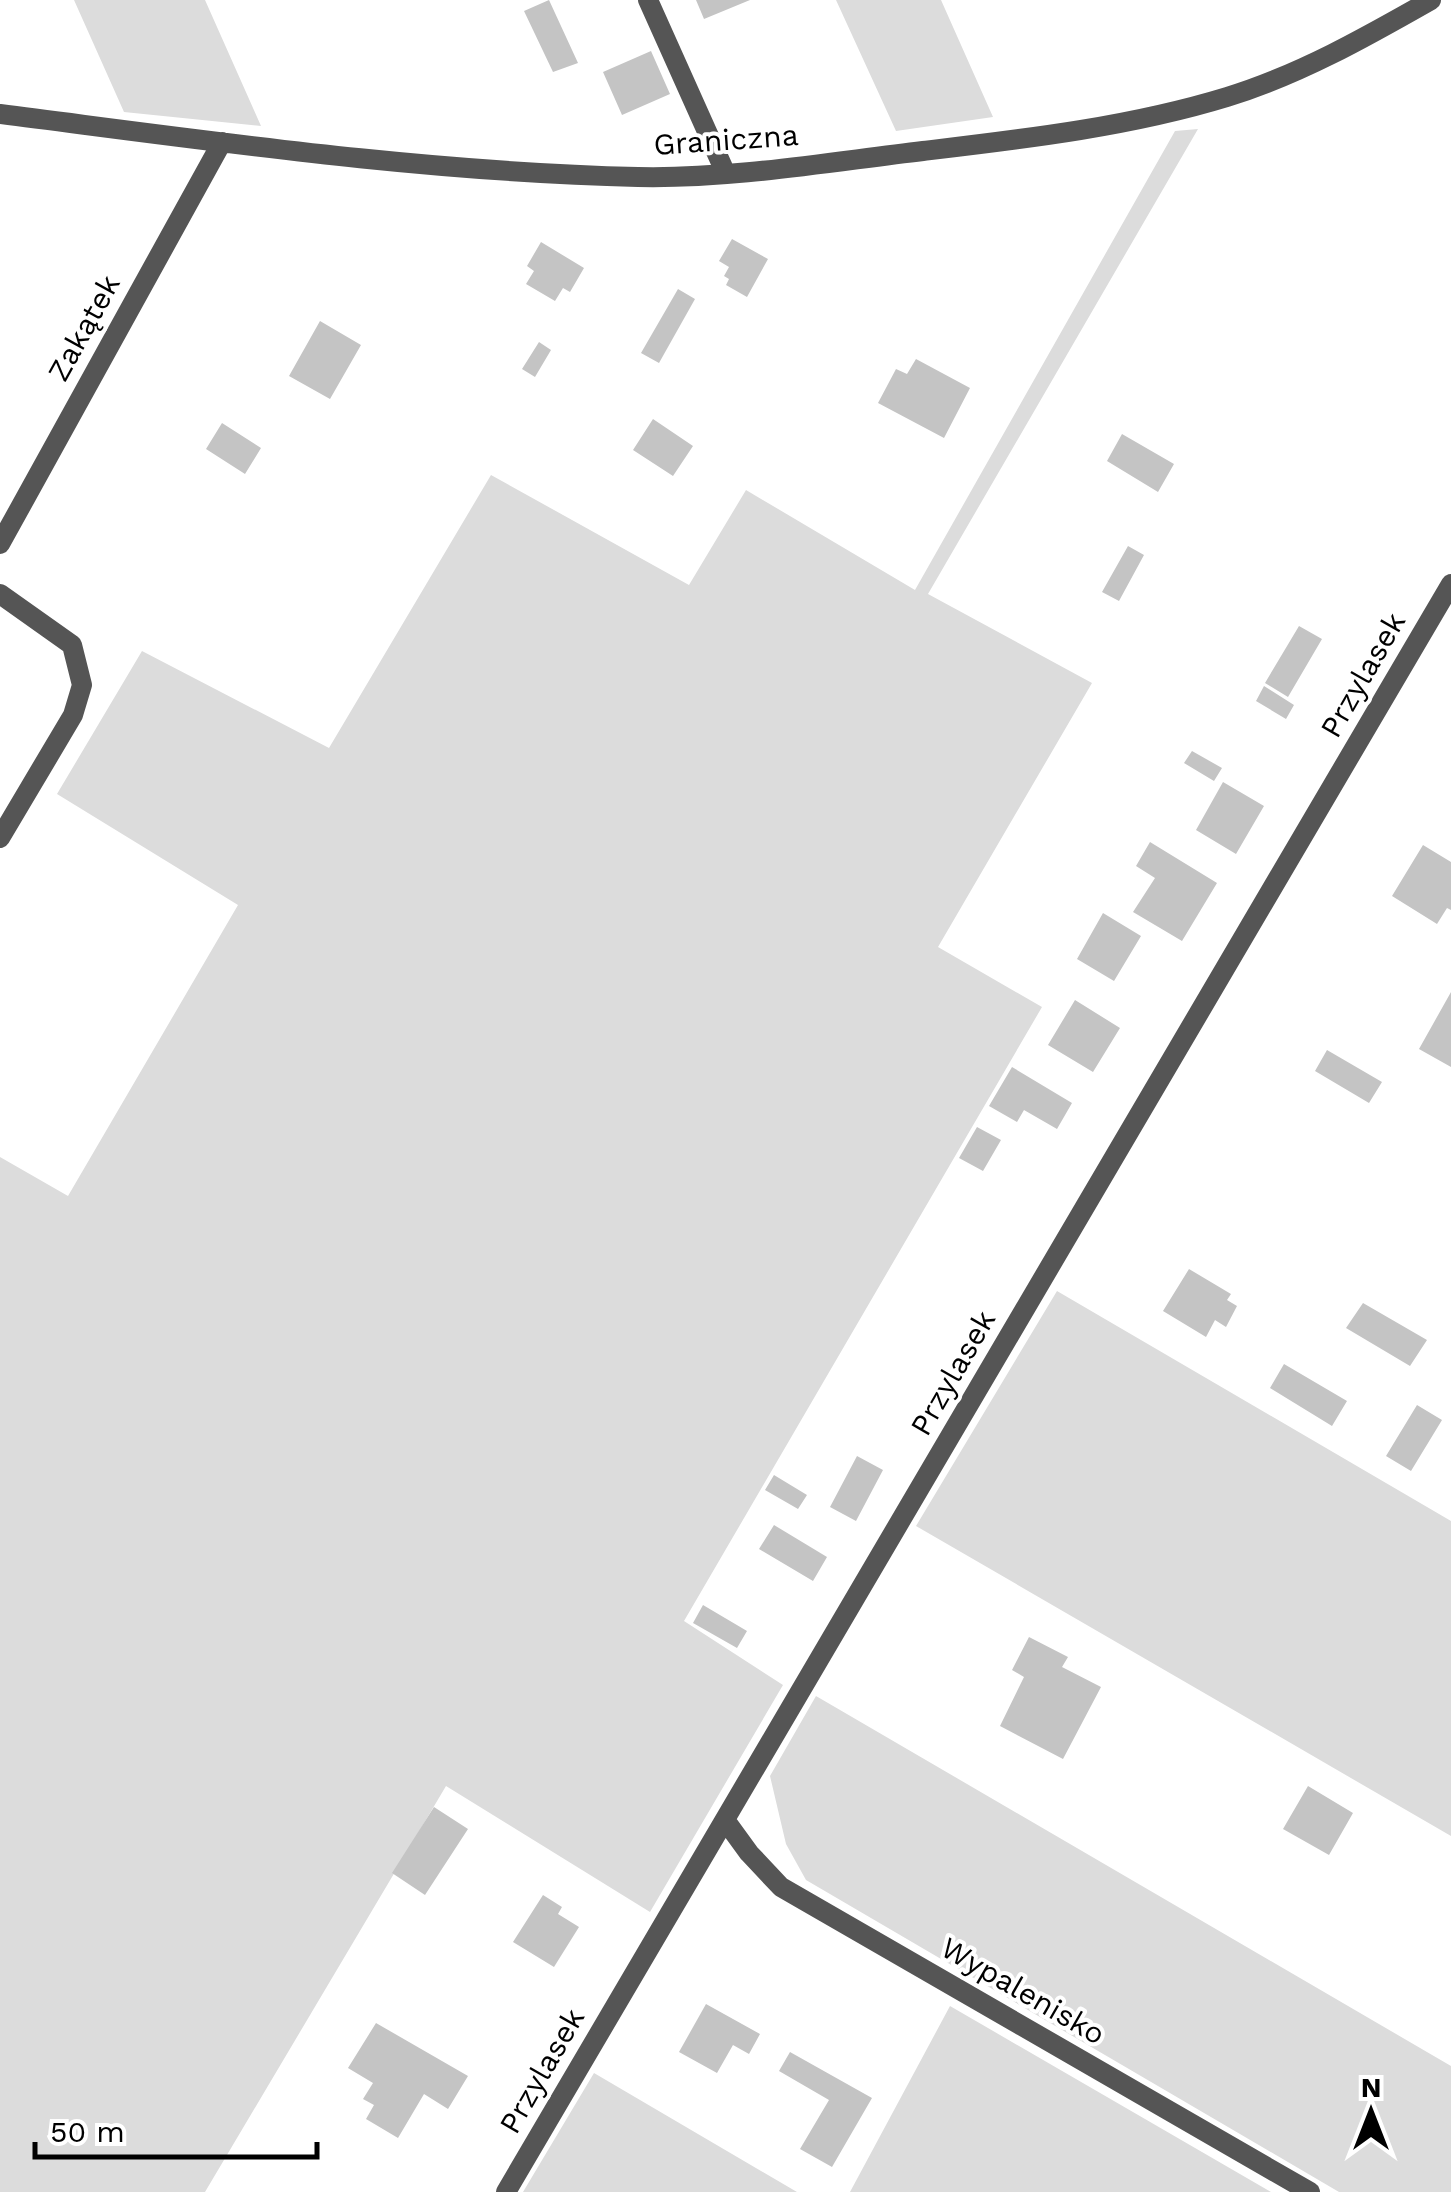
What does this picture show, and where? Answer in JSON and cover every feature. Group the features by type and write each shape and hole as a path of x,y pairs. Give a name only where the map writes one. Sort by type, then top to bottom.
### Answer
{"street":[{"path":"648,0 726,174"},
{"name":"Graniczna","path":"0,114 316,155 640,177 726,174 1024,139 1229,97 1343,50 1431,0"},
{"name":"Zakątek","path":"0,544 222,142"},
{"name":"Przylasek","path":"506,2192 1451,584"},
{"path":"0,594 72,645 82,684 73,715 0,838"},
{"name":"Wypalenisko","path":"725,1820 749,1853 781,1886 1310,2192"}],"shaded area":[{"path":"74,0 205,0 261,126 124,112"},
{"path":"836,0 941,0 993,117 896,131"},
{"path":"1198,129 928,594 1092,683 938,947 1042,1007 684,1621 783,1685 650,1912 446,1786 205,2192 0,2192 0,1157 68,1196 238,905 57,794 142,651 329,748 491,475 689,585 746,490 915,590 1175,131"},
{"path":"1057,1291 1451,1521 1451,1836 916,1526"},
{"path":"816,1696 1451,2066 1451,2192 1339,2192 806,1880 786,1844 770,1776"},
{"path":"950,2006 1271,2192 850,2192"},
{"path":"594,2073 797,2192 523,2192"}],"building":[{"path":"549,0 578,63 553,72 524,11"},
{"path":"696,0 750,0 704,19"},
{"path":"651,51 670,94 622,115 603,72"},
{"path":"732,239 768,259 747,297 726,285 729,279 724,276 729,267 719,261"},
{"path":"541,242 584,268 570,292 563,288 555,301 526,284 534,271 527,266"},
{"path":"678,289 695,299 659,363 641,353"},
{"path":"320,321 361,345 330,399 289,376"},
{"path":"539,342 551,350 535,377 522,369"},
{"path":"916,359 970,388 944,438 878,403 896,369 907,374"},
{"path":"653,419 693,446 673,476 633,450"},
{"path":"222,423 261,448 245,474 206,449"},
{"path":"1122,434 1174,464 1158,492 1107,461"},
{"path":"1128,546 1144,555 1119,601 1102,592"},
{"path":"1299,626 1322,639 1288,697 1265,683"},
{"path":"1264,686 1294,705 1286,719 1256,701"},
{"path":"1192,751 1222,768 1214,781 1184,763"},
{"path":"1223,782 1264,806 1236,854 1196,830"},
{"path":"1150,842 1217,883 1182,941 1133,912 1155,878 1136,866"},
{"path":"1423,845 1451,862 1451,910 1447,908 1437,924 1392,896"},
{"path":"1103,913 1141,936 1114,981 1077,959"},
{"path":"1451,992 1451,1067 1419,1049"},
{"path":"1075,1000 1120,1028 1093,1072 1048,1045"},
{"path":"1327,1050 1382,1082 1369,1103 1315,1071"},
{"path":"1012,1067 1072,1103 1057,1129 1024,1110 1017,1122 989,1106"},
{"path":"977,1127 1001,1140 983,1171 959,1158"},
{"path":"1189,1269 1231,1294 1227,1300 1237,1306 1226,1327 1215,1320 1206,1337 1163,1311"},
{"path":"1363,1303 1427,1340 1410,1366 1346,1328"},
{"path":"1284,1364 1347,1401 1332,1426 1270,1388"},
{"path":"1417,1405 1442,1420 1411,1471 1386,1456"},
{"path":"857,1456 883,1470 856,1521 830,1507"},
{"path":"774,1475 807,1495 798,1509 765,1490"},
{"path":"774,1525 827,1557 813,1581 759,1549"},
{"path":"703,1605 747,1631 737,1648 693,1623"},
{"path":"1029,1637 1068,1657 1062,1667 1101,1687 1063,1759 1000,1726 1024,1677 1012,1670"},
{"path":"1308,1786 1353,1813 1329,1855 1283,1829"},
{"path":"434,1807 468,1829 425,1895 392,1873"},
{"path":"543,1895 562,1907 558,1914 579,1927 554,1967 513,1942"},
{"path":"706,2004 760,2034 749,2054 733,2045 717,2073 679,2052"},
{"path":"376,2023 468,2076 448,2109 424,2094 398,2138 366,2119 374,2105 363,2099 373,2083 348,2068"},
{"path":"790,2052 872,2098 832,2167 800,2149 829,2100 779,2071"}]}
